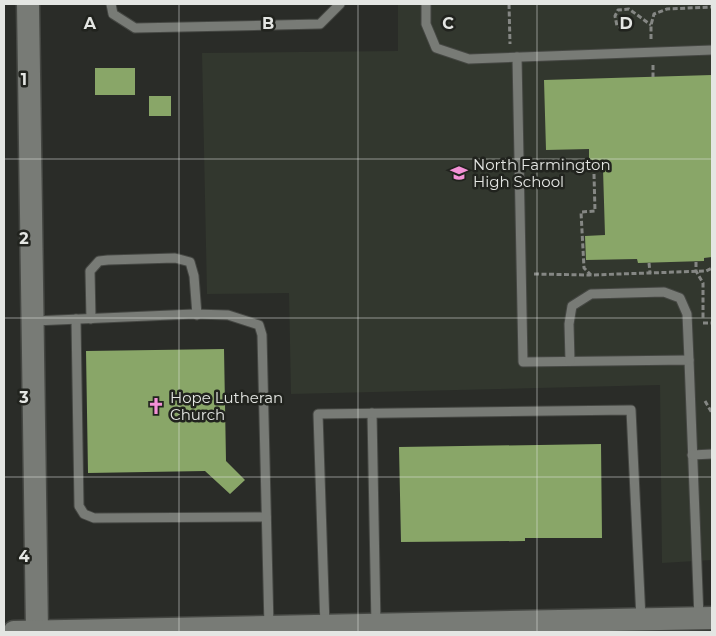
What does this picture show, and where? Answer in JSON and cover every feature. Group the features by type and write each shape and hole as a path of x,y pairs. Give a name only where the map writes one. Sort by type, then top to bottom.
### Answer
{"street":[{"path":"28,4 37,632"},
{"path":"14,632 706,618"}],"lane":[{"path":"111,4 113,14 135,28 320,24 340,4"},
{"path":"426,4 426,24 436,48 469,59 712,50"},
{"path":"517,57 524,362 688,360"},
{"path":"90,319 90,271 99,261 108,260 175,258 190,262 194,276 198,314"},
{"path":"570,360 568,324 572,306 591,294 664,292 680,298 687,314 692,455 706,618"},
{"path":"32,321 198,314 228,315 246,319 258,325 262,335 269,627"},
{"path":"76,319 79,506 84,514 94,518 266,517"},
{"path":"325,626 318,414 631,410 640,619"},
{"path":"372,413 376,625"},
{"path":"692,455 712,454"}],"path":[{"path":"509,4 510,45 520,44"},
{"path":"651,41 651,25 654,14 667,9 712,7"},
{"path":"623,29 617,26 615,16 618,10 629,9 651,25"},
{"path":"642,41 661,41"},
{"path":"591,275 584,268 582,212 595,211 594,174"},
{"path":"649,263 650,273"},
{"path":"522,275 706,271 712,268"},
{"path":"703,323 712,323"}],"shaded area":[{"name":"North Farmington High School","path":"398,4 712,4 712,560 662,563 660,385 291,394 289,293 207,294 202,53 398,51"}],"building":[{"path":"95,68 135,68 135,95 95,95"},
{"name":"North Farmington High School","path":"712,75 712,257 704,258 704,261 638,263 637,259 586,260 585,236 605,235 603,169 589,169 589,149 546,150 544,80"},
{"path":"149,96 171,96 171,116 149,116"},
{"name":"Hope Lutheran Church","path":"224,349 226,461 245,480 230,494 205,471 88,473 86,351"},
{"path":"601,444 602,538 525,538 525,541 401,542 399,447"}],"place":[{"name":"North Farmington High School","path":"459,173"},
{"name":"Hope Lutheran Church","path":"156,406"}]}
